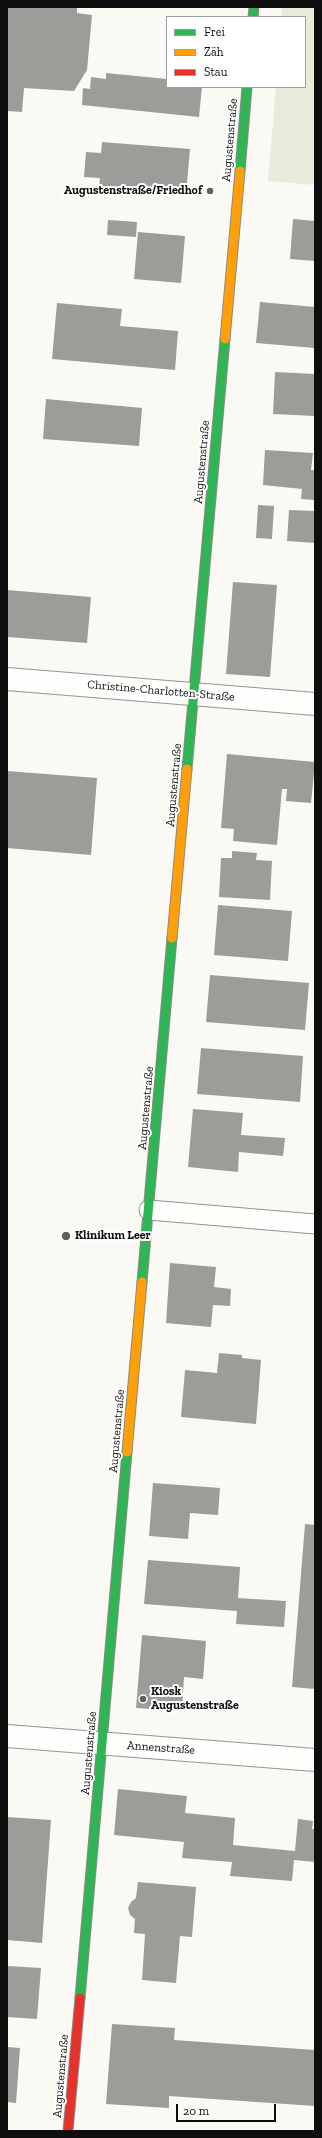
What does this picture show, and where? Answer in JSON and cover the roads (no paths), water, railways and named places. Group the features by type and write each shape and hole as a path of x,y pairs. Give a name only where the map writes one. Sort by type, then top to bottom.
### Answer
{"street":[{"name":"Augustenstraße","path":"68,2131 247,88"},
{"name":"Christine-Charlotten-Straße","path":"7,679 315,704"},
{"name":"Annenstraße","path":"7,1736 315,1760"}],"lane":[{"path":"149,1210 315,1224"}],"place":[{"name":"Augustenstraße/Friedhof","path":"210,191"},
{"name":"Klinikum Leer","path":"66,1236"},
{"name":"Kiosk Augustenstraße","path":"143,1699"}]}
